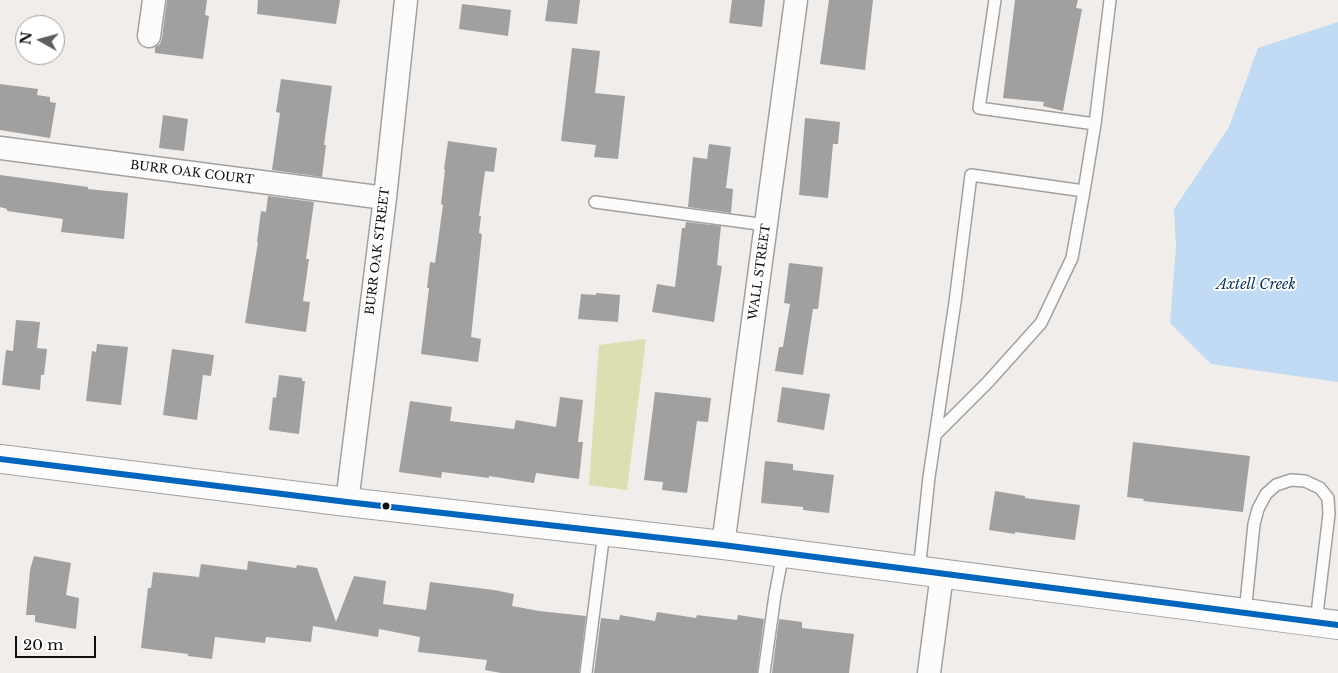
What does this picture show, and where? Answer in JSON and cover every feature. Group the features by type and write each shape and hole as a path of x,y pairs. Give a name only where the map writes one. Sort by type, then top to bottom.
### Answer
{"main road":[{"path":"0,459 347,502 723,545 1327,623"}],"street":[{"path":"150,36 154,0"},
{"name":"BURR OAK STREET","path":"347,502 385,198 406,0"},
{"name":"WALL STREET","path":"723,545 796,0"},
{"name":"BURR OAK COURT","path":"0,148 385,198"},
{"path":"929,673 930,572"}],"lane":[{"path":"995,0 979,108 1096,124"},
{"path":"936,434 988,382 1041,323 1072,258 1096,124 1110,0"},
{"path":"930,572 929,477 971,175 1084,191"},
{"path":"594,202 766,225"},
{"path":"1245,613 1254,524 1258,508 1266,494 1276,485 1291,480 1305,481 1320,488 1328,498 1327,623"},
{"path":"586,673 604,532"},
{"path":"764,673 783,553"}],"green space":[{"path":"646,339 627,490 589,485 599,345"}],"water":[{"name":"Axtell Creek","path":"1338,22 1338,382 1211,364 1170,323 1176,246 1174,209 1229,127 1258,48"}],"building":[{"path":"167,0 207,0 205,15 209,16 203,59 155,53 155,47 160,44 162,38"},
{"path":"258,0 340,0 336,24 257,14"},
{"path":"548,0 580,0 577,24 545,21"},
{"path":"732,0 765,0 762,27 729,23"},
{"path":"829,0 873,0 865,70 820,64"},
{"path":"1015,0 1078,0 1076,8 1082,9 1063,111 1043,106 1044,102 1003,98"},
{"path":"462,4 511,10 508,36 459,29"},
{"path":"572,48 600,51 595,93 625,96 618,159 594,157 596,145 561,141"},
{"path":"281,79 332,86 324,145 326,145 322,177 272,170 280,113 276,112"},
{"path":"0,84 38,89 37,95 50,97 50,102 56,103 50,138 0,130"},
{"path":"163,115 188,119 184,151 159,148"},
{"path":"805,118 840,122 838,144 833,144 828,198 799,195"},
{"path":"448,141 497,148 494,172 485,171 479,216 481,216 479,233 482,234 471,337 481,339 478,362 421,354 429,288 427,288 430,262 435,263 443,205 441,204"},
{"path":"709,144 731,147 726,188 733,189 731,213 688,207 693,157 707,159"},
{"path":"0,175 88,187 88,189 128,193 124,239 61,232 63,219 7,211 7,209 0,207"},
{"path":"268,196 314,202 306,259 309,259 303,301 310,302 306,332 245,323 261,211 266,212"},
{"path":"686,222 721,226 717,265 722,266 714,322 652,312 657,284 675,287 682,228 685,228"},
{"path":"789,263 823,267 818,309 813,309 803,375 775,371 779,347 783,347 790,304 784,303"},
{"path":"596,293 620,295 618,322 578,319 581,294 596,295"},
{"path":"16,320 40,322 37,348 47,349 44,375 41,375 40,390 2,385 6,350 13,351"},
{"path":"97,344 128,347 121,405 86,401 92,351 96,352"},
{"path":"172,349 214,355 211,376 203,375 197,420 163,415"},
{"path":"279,375 302,378 302,381 305,381 299,434 269,430 273,397 276,398"},
{"path":"782,387 830,394 824,430 777,422"},
{"path":"655,392 711,398 708,422 697,421 687,493 662,490 663,482 644,480"},
{"path":"560,397 583,400 578,442 583,442 579,479 536,473 534,483 489,476 489,478 442,472 441,478 399,472 410,401 452,407 450,421 514,429 516,420 556,427"},
{"path":"1133,442 1250,456 1243,512 1143,501 1144,499 1127,497"},
{"path":"765,461 793,464 793,470 834,475 829,513 803,510 803,507 761,503"},
{"path":"995,491 1025,496 1025,498 1080,505 1075,540 989,530"},
{"path":"34,556 71,563 66,595 79,598 76,629 35,622 35,615 26,615 30,570"},
{"path":"248,561 296,568 297,565 317,568 336,622 354,576 386,581 383,604 426,610 430,582 514,594 512,606 586,616 579,673 501,673 485,670 487,660 418,652 420,637 379,629 378,637 313,626 311,642 266,637 265,643 215,637 212,659 141,648 148,588 151,588 153,572 199,577 201,564 247,570"},
{"path":"657,612 696,618 697,615 737,620 738,615 764,619 757,673 594,673 601,618 619,620 620,615 655,621"},
{"path":"779,619 802,622 802,628 854,634 849,673 772,673"}],"transit line":[{"path":"0,459 347,502 723,545 1338,625"}]}
